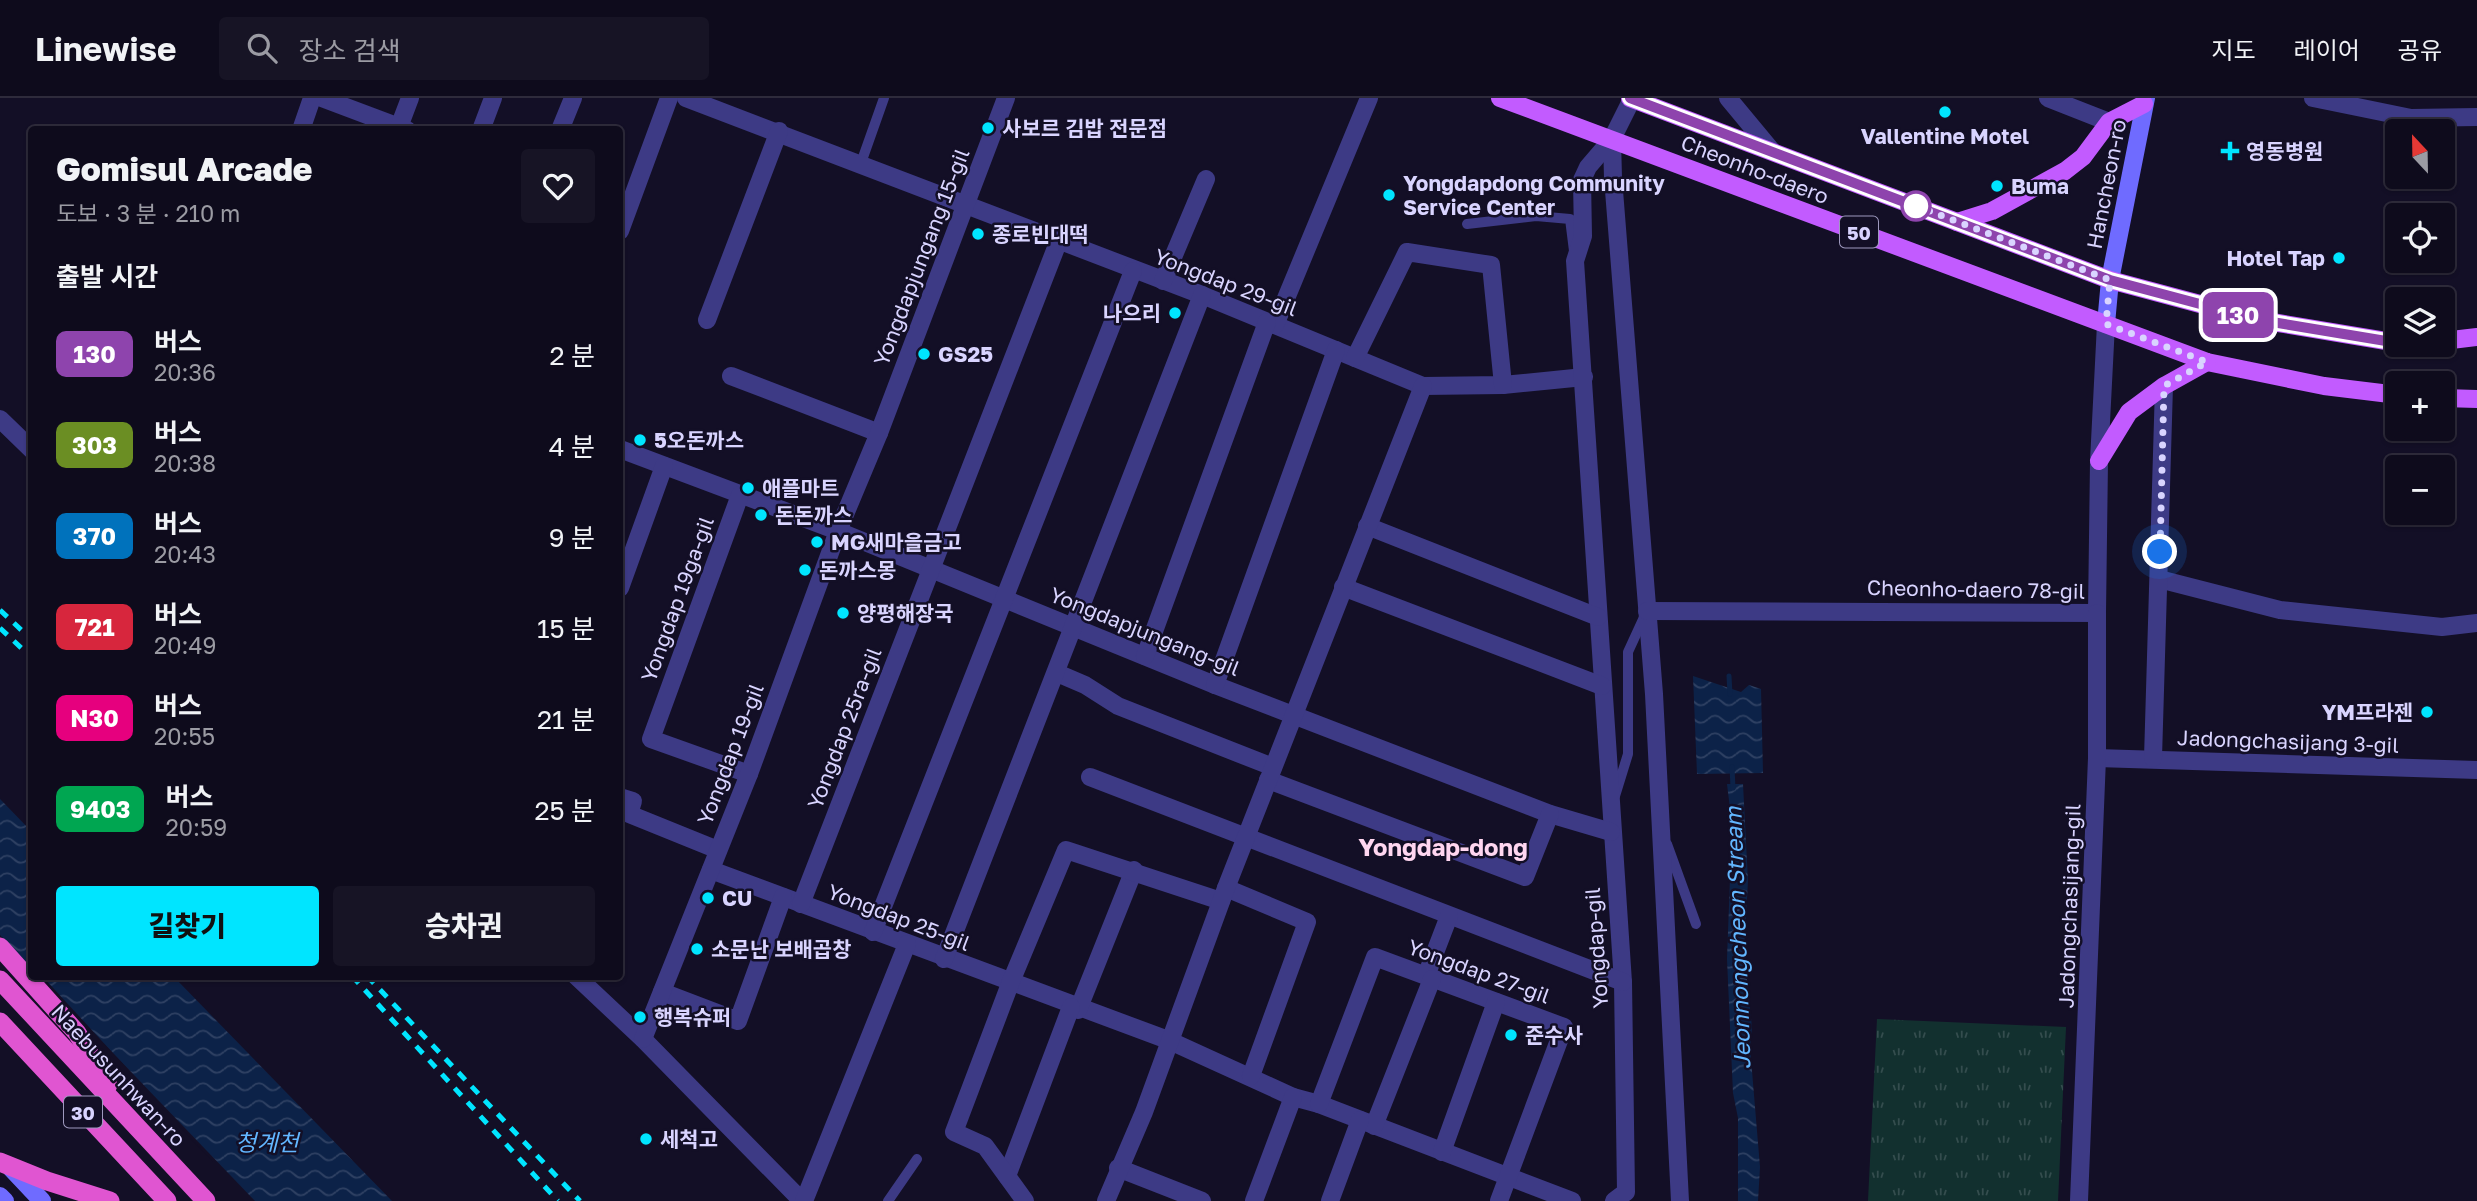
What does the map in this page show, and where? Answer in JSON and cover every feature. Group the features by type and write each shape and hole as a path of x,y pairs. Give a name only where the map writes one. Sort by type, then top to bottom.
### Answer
{"highway":[{"path":"0,947 28,978"},
{"name":"Naebusunhwan-ro","path":"0,980 206,1201"},
{"path":"30,980 77,1032 125,1116"},
{"name":"30","path":"0,1022 167,1201"},
{"path":"0,1162 47,1181 110,1201"}],"main road":[{"name":"Cheonho-daero","path":"1500,98 2207,362 2324,386 2385,393"},
{"name":"Cheonho-daero","path":"1631,99 2110,280 2260,320 2385,341"},
{"path":"1957,222 1992,211 2065,171 2082,157 2109,122 2145,101"},
{"name":"Hancheon-ro","path":"2110,280 2145,101"},
{"name":"Cheonho-daero 78-gil","path":"2106,324 2110,280"},
{"path":"2455,340 2477,337"},
{"path":"2099,461 2129,412 2164,386 2207,362"},
{"path":"2455,399 2477,400"},
{"path":"0,1155 42,1201"},
{"path":"0,1196 5,1201"}],"street":[{"path":"302,126 312,98"},
{"path":"322,98 398,126"},
{"path":"403,126 410,98"},
{"path":"482,126 493,98"},
{"path":"562,126 573,98"},
{"path":"623,216 669,98"},
{"name":"Yongdap 29-gil","path":"687,98 966,203 1133,271 1202,295 1423,386 1503,385 1584,377"},
{"name":"Yongdapjungang 15-gil","path":"838,531 879,433 1006,98"},
{"path":"1145,656 1271,323 1369,98"},
{"path":"1728,98 1772,152"},
{"path":"2048,98 2109,122"},
{"path":"2313,98 2411,118 2477,117"},
{"path":"1631,99 1612,139 1661,828 1680,1201"},
{"path":"707,320 779,131"},
{"name":"Yongdap-gil","path":"1612,139 1588,167 1582,180 1583,236 1575,261 1623,982 1626,1192 1614,1201"},
{"path":"1163,281 1206,179"},
{"name":"Yongdap 25ra-gil","path":"801,904 929,568 1059,240"},
{"path":"1355,358 1407,252 1491,265 1503,385"},
{"path":"873,932 1133,271"},
{"path":"944,958 1075,628 1202,295"},
{"name":"Cheonho-daero 78-gil","path":"1647,611 2097,613 2099,461 2106,324"},
{"path":"1215,685 1336,350"},
{"path":"731,376 879,433"},
{"path":"1106,1201 1144,1112 1168,1040 1246,835 1423,386"},
{"path":"2153,758 2164,386"},
{"path":"0,419 28,446"},
{"name":"Yongdapjungang-gil","path":"623,450 838,531 1215,685 1550,814 1611,832"},
{"path":"623,580 663,467"},
{"name":"Yongdap 19ga-gil","path":"740,495 650,740 749,774"},
{"path":"1367,526 1598,617"},
{"name":"Yongdap 19-gil","path":"643,1039 749,774 838,531"},
{"path":"2159,579 2280,610 2442,626 2477,623"},
{"path":"1343,587 1602,686"},
{"name":"Jadongchasijang-gil","path":"2079,1201 2097,758 2097,613"},
{"path":"1057,673 1085,685 1118,706 1270,773 1525,877 1550,814"},
{"name":"Jadongchasijang 3-gil","path":"2097,758 2477,771"},
{"path":"1090,776 1623,982"},
{"path":"623,797 633,802 629,814 718,850"},
{"path":"1025,1201 985,1146 954,1132 1010,984 1066,850 1307,922 1251,1076"},
{"name":"Yongdap 25-gil","path":"710,870 1074,1008 1168,1040 1293,1097 1319,1104 1509,1177"},
{"path":"1007,1176 1074,1008 1134,870"},
{"path":"662,992 738,1021 783,897"},
{"path":"1330,1201 1367,1123 1429,977 1449,916"},
{"path":"580,980 643,1039 803,1201 907,944"},
{"name":"Yongdap 27-gil","path":"1319,1104 1374,957 1564,1027 1509,1177"},
{"path":"1441,1152 1496,1002"},
{"path":"1254,1201 1293,1097"},
{"path":"1118,1168 1202,1201"},
{"path":"1499,1201 1509,1177 1572,1201"}],"lane":[{"path":"861,163 884,98"},
{"path":"1467,224 1536,216 1570,219 1575,261"},
{"path":"1610,812 1628,754 1628,652 1647,611"},
{"path":"1661,828 1696,924"},
{"path":"888,1201 917,1159"}],"green space":[{"path":"1877,1019 2066,1027 2058,1201 1868,1201"}],"water":[{"path":"1693,676 1741,692 1749,685 1761,689 1763,773 1697,774"},
{"path":"1727,784 1743,784 1748,881 1744,950 1752,1028 1750,1047 1760,1167 1758,1201 1738,1201 1738,1118 1733,1093 1727,959 1732,825"},
{"path":"0,799 28,828 28,965 0,935"},
{"name":"청계천","path":"43,980 177,980 392,1201 255,1201"}],"pier":[{"path":"38,980 46,980 213,1162"}],"waterway":[{"name":"Jeonnongcheon Stream","path":"1729,676 1730,694"},
{"name":"Jeonnongcheon Stream","path":"1732,767 1733,788"}],"railway":[{"path":"0,610 28,636"},
{"path":"0,628 28,654"},
{"path":"356,980 558,1201"},
{"path":"371,980 580,1201"}],"bus line":[{"name":"130","path":"1630,98 2110,280 2260,320 2385,343"}],"place":[{"name":"Vallentine Motel","path":"1945,112"},
{"name":"사보르 김밥 전문점","path":"988,128"},
{"name":"영동병원","path":"2230,151"},
{"name":"Buma","path":"1997,186"},
{"name":"Yongdapdong Community Service Center","path":"1389,195"},
{"name":"종로빈대떡","path":"978,234"},
{"name":"Hotel Tap","path":"2339,258"},
{"name":"나으리","path":"1175,313"},
{"name":"GS25","path":"924,354"},
{"name":"5오돈까스","path":"640,440"},
{"name":"애플마트","path":"748,488"},
{"name":"돈돈까스","path":"761,515"},
{"name":"MG새마을금고","path":"817,542"},
{"name":"돈까스몽","path":"805,570"},
{"name":"양평해장국","path":"843,613"},
{"name":"YM프라젠","path":"2427,712"},
{"name":"CU","path":"708,898"},
{"name":"소문난 보배곱창","path":"697,949"},
{"name":"행복슈퍼","path":"640,1017"},
{"name":"준수사","path":"1511,1035"},
{"name":"세척고","path":"646,1139"}],"district":[{"name":"Yongdap-dong","path":"1443,846"}],"route":[{"path":"1916,206 1911,204 2110,280 2106,324 2207,362 2164,386 2160,552"}]}
